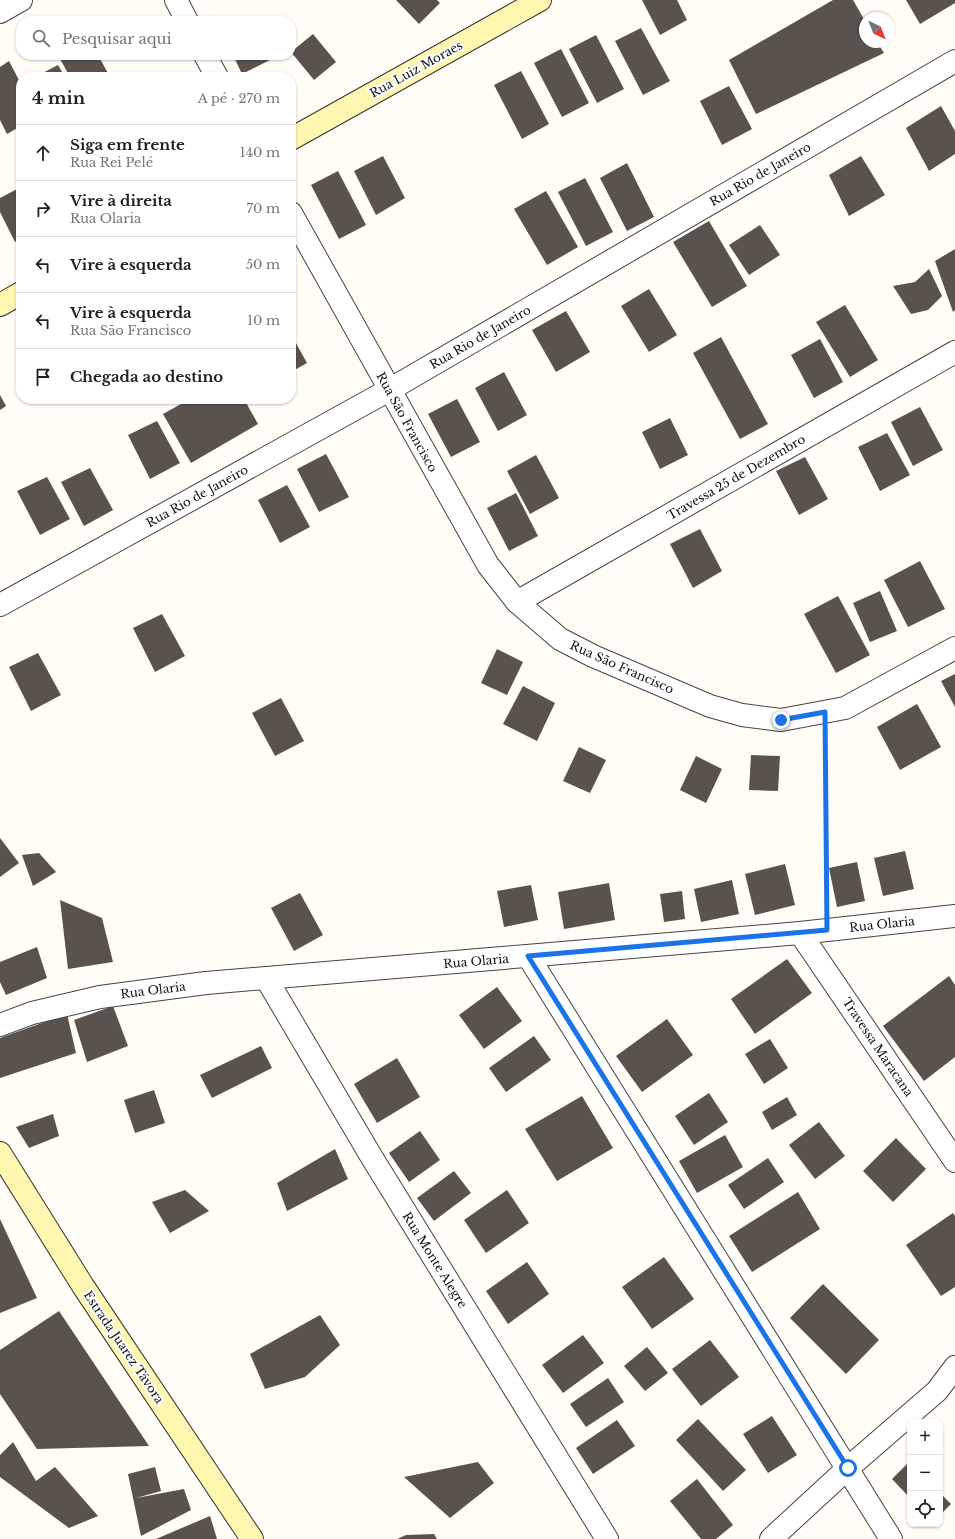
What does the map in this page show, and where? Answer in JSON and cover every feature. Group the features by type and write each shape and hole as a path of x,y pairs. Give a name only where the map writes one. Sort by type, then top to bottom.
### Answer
{"street":[{"path":"0,12 21,0"},
{"path":"176,0 184,16"},
{"name":"Rua Luiz Moraes","path":"296,136 540,0"},
{"path":"208,60 214,72"},
{"name":"Rua Rio de Janeiro","path":"0,605 389,390 955,61"},
{"name":"Rua São Francisco","path":"296,222 488,565 517,602 560,639 593,656 710,706 742,714 781,720 845,708 955,648"},
{"path":"0,305 16,296"},
{"name":"Travessa 25 de Dezembro","path":"517,602 955,352"},
{"name":"Rua Olaria","path":"0,1025 32,1013 100,997 206,983 800,933 955,916"},
{"name":"Travessa Maracana","path":"800,933 955,1161"},
{"path":"528,956 891,1539"},
{"name":"Rua Monte Alegre","path":"266,978 371,1156 607,1539"},
{"name":"Estrada Juarez Távora","path":"0,1153 83,1286 252,1539"},
{"path":"771,1539 848,1468 937,1391 955,1367"}],"path":[{"path":"825,712 827,930"}],"building":[{"path":"396,0 437,0 440,3 419,24"},
{"path":"642,0 677,0 687,20 660,35"},
{"path":"833,0 853,0 860,12 859,48 881,48 884,53 756,114 729,60"},
{"path":"906,0 955,0 955,3 920,24"},
{"path":"641,28 670,81 643,95 615,41"},
{"path":"313,34 336,62 314,80 296,58 296,48"},
{"path":"596,35 624,89 597,103 569,49"},
{"path":"561,49 589,103 562,117 534,63"},
{"path":"61,60 101,60 107,72 67,72"},
{"path":"235,60 270,60 246,72 241,72"},
{"path":"9,61 16,74 16,129 7,134 0,120 0,67"},
{"path":"58,65 62,72 45,72"},
{"path":"521,71 549,124 522,139 494,85"},
{"path":"729,86 752,129 722,145 700,101"},
{"path":"941,106 955,131 955,154 929,171 906,128"},
{"path":"383,156 405,198 376,215 354,171"},
{"path":"861,156 885,195 849,216 829,175"},
{"path":"627,163 654,217 627,231 600,178"},
{"path":"338,171 366,225 339,239 311,185"},
{"path":"585,178 613,232 586,246 558,192"},
{"path":"16,190 15,242 0,212 0,198"},
{"path":"546,191 578,247 547,265 514,209"},
{"path":"709,221 747,286 712,307 673,242"},
{"path":"760,225 780,255 749,275 729,245"},
{"path":"955,249 955,310 953,312 935,261"},
{"path":"929,269 942,296 928,310 911,314 893,286 915,282"},
{"path":"649,289 677,335 649,352 621,306"},
{"path":"845,305 878,360 850,377 816,322"},
{"path":"566,311 590,352 556,372 532,330"},
{"path":"721,337 768,424 740,439 693,353"},
{"path":"820,339 843,382 814,398 791,355"},
{"path":"296,343 307,363 296,369"},
{"path":"504,372 527,415 498,431 475,388"},
{"path":"0,395 6,406 0,410"},
{"path":"457,399 480,442 451,457 428,414"},
{"path":"181,404 247,404 258,424 191,463 163,414"},
{"path":"920,407 943,450 913,466 891,422"},
{"path":"670,418 688,455 660,469 642,432"},
{"path":"157,421 180,463 150,479 128,435"},
{"path":"887,433 910,475 880,491 858,447"},
{"path":"326,454 349,497 319,512 297,469"},
{"path":"536,455 559,498 530,514 507,471"},
{"path":"805,457 828,499 799,515 776,471"},
{"path":"90,468 113,510 84,526 61,482"},
{"path":"47,477 70,519 40,535 17,491"},
{"path":"287,485 310,527 280,543 258,500"},
{"path":"516,493 538,536 509,551 487,508"},
{"path":"700,529 722,571 693,588 670,544"},
{"path":"920,561 945,609 908,627 884,580"},
{"path":"880,591 897,631 870,642 853,603"},
{"path":"838,596 870,655 836,673 804,614"},
{"path":"162,614 185,656 155,672 133,628"},
{"path":"497,649 523,662 507,695 481,683"},
{"path":"38,653 61,695 31,711 9,667"},
{"path":"955,674 955,707 941,681"},
{"path":"523,686 555,703 537,741 503,724"},
{"path":"281,698 304,741 275,756 252,713"},
{"path":"917,704 941,747 900,770 877,727"},
{"path":"579,747 606,760 590,793 563,781"},
{"path":"751,755 780,756 778,791 749,790"},
{"path":"696,756 722,769 706,803 680,790"},
{"path":"0,838 19,863 0,877"},
{"path":"905,851 914,889 883,896 874,858"},
{"path":"39,853 56,872 33,886 22,855"},
{"path":"857,862 865,901 837,907 829,868"},
{"path":"785,864 795,905 755,915 745,874"},
{"path":"732,880 739,914 701,922 694,889"},
{"path":"609,883 615,920 564,929 558,892"},
{"path":"531,885 538,920 504,927 497,891"},
{"path":"682,891 685,919 664,922 660,894"},
{"path":"300,893 323,935 294,951 271,908"},
{"path":"60,900 102,918 113,962 68,969"},
{"path":"37,947 47,978 6,995 0,982 0,962"},
{"path":"787,959 812,993 755,1034 731,999"},
{"path":"949,976 955,985 955,1057 924,1081 883,1026"},
{"path":"497,987 522,1021 484,1049 459,1015"},
{"path":"113,1006 128,1046 87,1062 74,1020"},
{"path":"67,1014 76,1053 0,1078 0,1038"},
{"path":"667,1019 693,1055 642,1092 616,1056"},
{"path":"534,1036 551,1060 506,1092 489,1068"},
{"path":"770,1039 788,1068 764,1084 745,1054"},
{"path":"261,1046 272,1068 212,1098 200,1075"},
{"path":"397,1058 420,1097 377,1123 354,1084"},
{"path":"154,1090 165,1123 135,1133 124,1100"},
{"path":"709,1093 728,1122 694,1145 675,1116"},
{"path":"582,1096 613,1148 557,1181 525,1129"},
{"path":"787,1097 797,1115 772,1130 762,1112"},
{"path":"53,1114 59,1136 29,1148 16,1127"},
{"path":"819,1122 845,1156 815,1179 789,1145"},
{"path":"420,1131 440,1160 409,1182 389,1153"},
{"path":"725,1135 743,1167 697,1193 679,1161"},
{"path":"896,1138 926,1169 893,1202 863,1171"},
{"path":"335,1149 348,1179 287,1211 277,1183"},
{"path":"768,1158 784,1182 744,1209 728,1185"},
{"path":"454,1171 471,1193 434,1221 417,1198"},
{"path":"185,1190 209,1211 170,1233 152,1202"},
{"path":"507,1190 529,1223 486,1253 464,1220"},
{"path":"798,1192 820,1229 752,1272 729,1236"},
{"path":"953,1213 955,1216 955,1287 941,1296 906,1245"},
{"path":"0,1219 37,1298 0,1313"},
{"path":"664,1257 694,1299 652,1329 622,1287"},
{"path":"527,1262 549,1294 508,1324 486,1291"},
{"path":"823,1284 879,1340 846,1374 790,1318"},
{"path":"59,1311 149,1446 37,1449 0,1394 0,1350"},
{"path":"320,1315 340,1345 305,1377 265,1389 250,1354"},
{"path":"583,1335 604,1363 563,1393 542,1365"},
{"path":"710,1340 739,1377 701,1406 672,1369"},
{"path":"647,1347 668,1373 645,1391 624,1366"},
{"path":"608,1378 624,1402 586,1427 570,1404"},
{"path":"772,1416 797,1455 768,1473 743,1434"},
{"path":"698,1419 746,1470 723,1491 676,1440"},
{"path":"617,1420 635,1446 593,1474 576,1448"},
{"path":"13,1442 36,1481 55,1467 98,1516 69,1528 0,1477 0,1455"},
{"path":"478,1462 494,1483 450,1518 404,1477"},
{"path":"907,1464 907,1495 892,1479"},
{"path":"155,1467 161,1491 136,1498 184,1489 191,1510 141,1536 128,1474"},
{"path":"697,1479 733,1525 716,1539 701,1539 670,1501"},
{"path":"943,1496 951,1504 943,1512"},
{"path":"210,1516 217,1539 156,1539"},
{"path":"434,1534 437,1539 397,1539 406,1535"}],"route":[{"path":"781,720 825,712 827,930 528,956 848,1468"}]}
